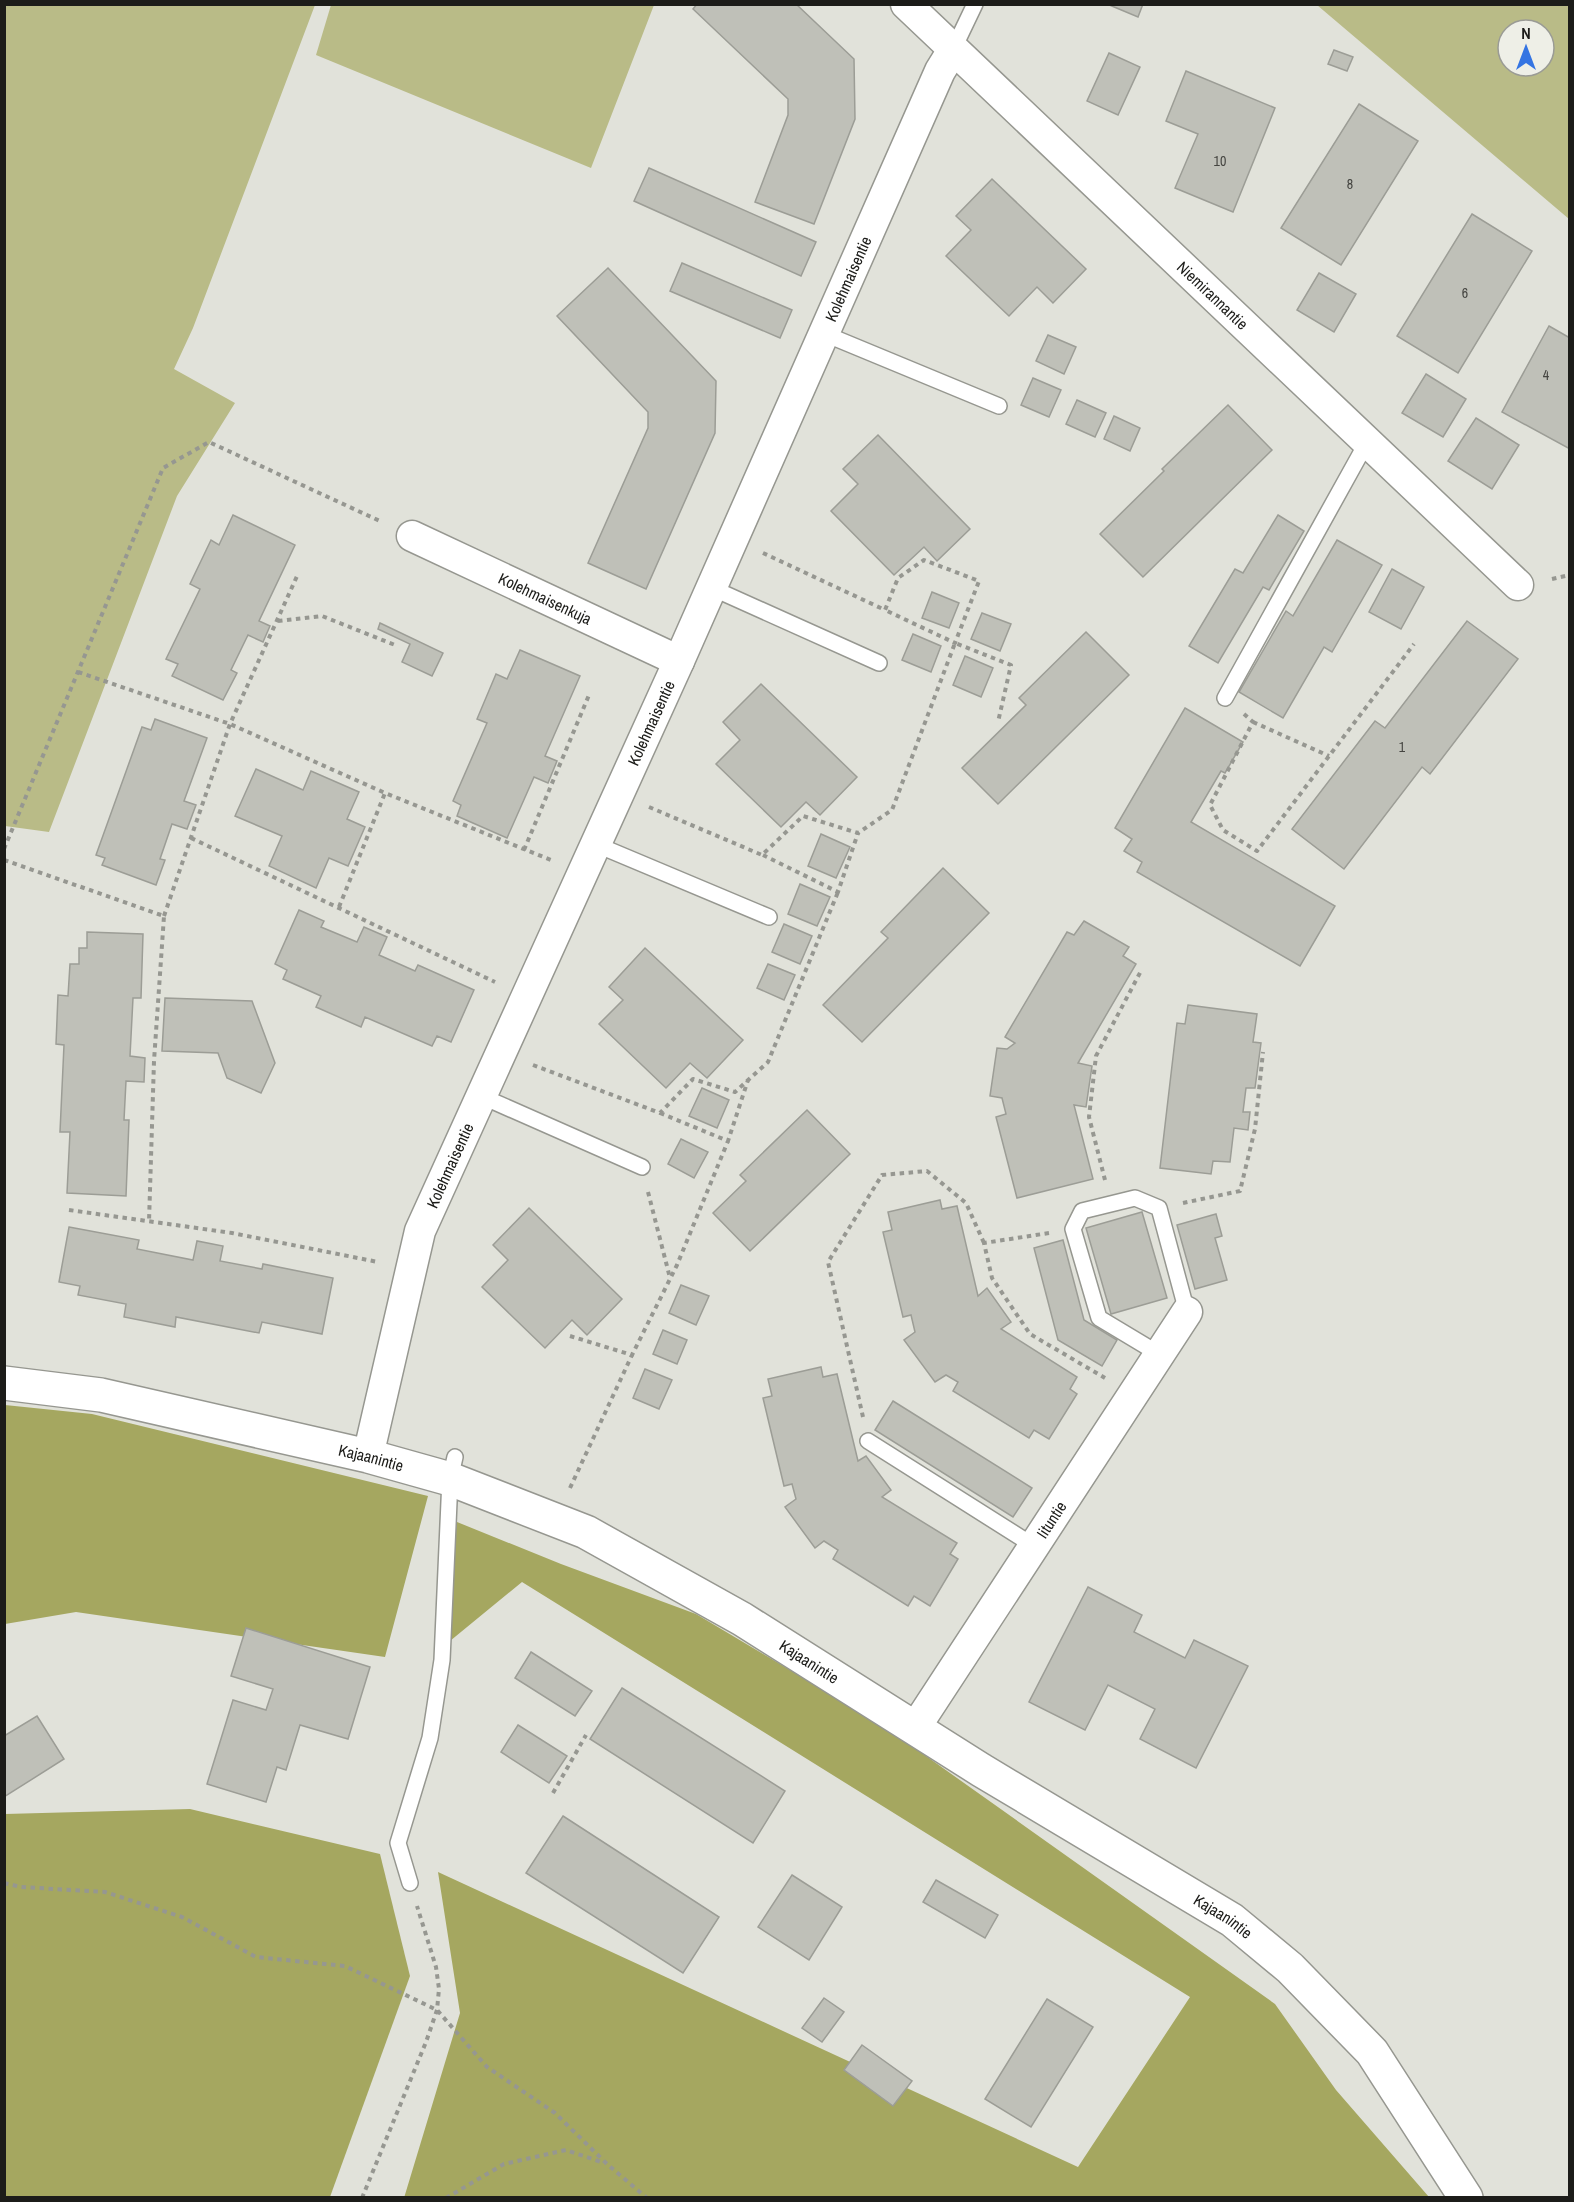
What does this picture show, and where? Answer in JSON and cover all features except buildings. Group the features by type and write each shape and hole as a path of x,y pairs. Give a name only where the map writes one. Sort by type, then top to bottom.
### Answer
{"street":[{"name":"Niemirannantie","path":"906,4 1518,585"},
{"name":"Kolehmaisentie","path":"368,1456 420,1231 712,588 940,71 953,50"},
{"name":"Kolehmaisenkuja","path":"412,536 679,661"},
{"name":"Iituntie","path":"915,1728 1187,1312"},
{"name":"Kajaanintie","path":"4,1383 101,1395 368,1456 453,1468 586,1532 742,1618 981,1770 1232,1920 1290,1968 1372,2052 1466,2198"}],"lane":[{"name":"Kolehmaisentie","path":"953,50 975,4"},
{"path":"825,334 999,406"},
{"path":"1225,698 1367,442"},
{"path":"712,588 879,663"},
{"path":"596,844 769,918"},
{"path":"481,1096 642,1167"},
{"path":"1159,1354 1099,1318 1073,1228 1082,1211 1135,1198 1159,1208 1187,1312"},
{"path":"868,1441 1034,1546"},
{"path":"410,1883 398,1843 430,1738 442,1660 453,1468"}],"path":[{"path":"4,849 163,468 208,442 412,536"},
{"path":"757,550 956,643 1011,665 998,722"},
{"path":"660,1113 693,1078 735,1092 768,1062 838,892 858,833 892,810 980,581 924,560 898,578 885,610"},
{"path":"150,1222 154,1061 164,916 230,724 298,574"},
{"path":"277,621 322,616 395,645"},
{"path":"1253,722 1210,805 1224,830 1257,851 1414,644"},
{"path":"78,672 230,724 385,793 582,873"},
{"path":"524,850 589,695"},
{"path":"1225,698 1253,722 1329,756"},
{"path":"339,907 385,793"},
{"path":"642,805 762,855 838,892"},
{"path":"762,855 803,816 858,833"},
{"path":"191,838 526,997"},
{"path":"4,860 164,916"},
{"path":"1111,1204 1089,1117 1096,1056 1142,969"},
{"path":"1159,1208 1240,1191 1255,1129 1263,1052"},
{"path":"526,1062 728,1141"},
{"path":"566,1496 670,1278 728,1141 749,1078"},
{"path":"642,1167 670,1278"},
{"path":"868,1441 828,1262 882,1175 927,1170 966,1203 984,1243 992,1278 1030,1334 1133,1394"},
{"path":"69,1210 232,1233 411,1269"},
{"path":"984,1243 1073,1228"},
{"path":"570,1336 632,1355"},
{"path":"553,1793 586,1735"},
{"path":"4,1883 21,1887 105,1892 182,1917 256,1957 345,1966 437,2010 487,2067 555,2113 607,2164 647,2198"},
{"path":"362,2198 437,2010 439,1989 436,1966 410,1883"},
{"path":"446,2198 504,2164 566,2150 607,2164"}],"green space":[{"path":"5,4 315,5 193,328 174,369 235,403 177,496 49,832 5,826"},
{"path":"331,4 654,5 591,168 316,55"},
{"path":"1317,5 1569,5 1569,219"},
{"path":"5,1405 92,1414 428,1496 385,1657 76,1612 5,1624"},
{"path":"457,1522 561,1564 696,1614 881,1724 1275,2004 1336,2090 1429,2197 404,2198 460,2013 438,1872 1078,2167 1190,1997 522,1582 439,1650"},
{"path":"190,1809 380,1854 410,1976 330,2197 5,2197 5,1814"}]}
